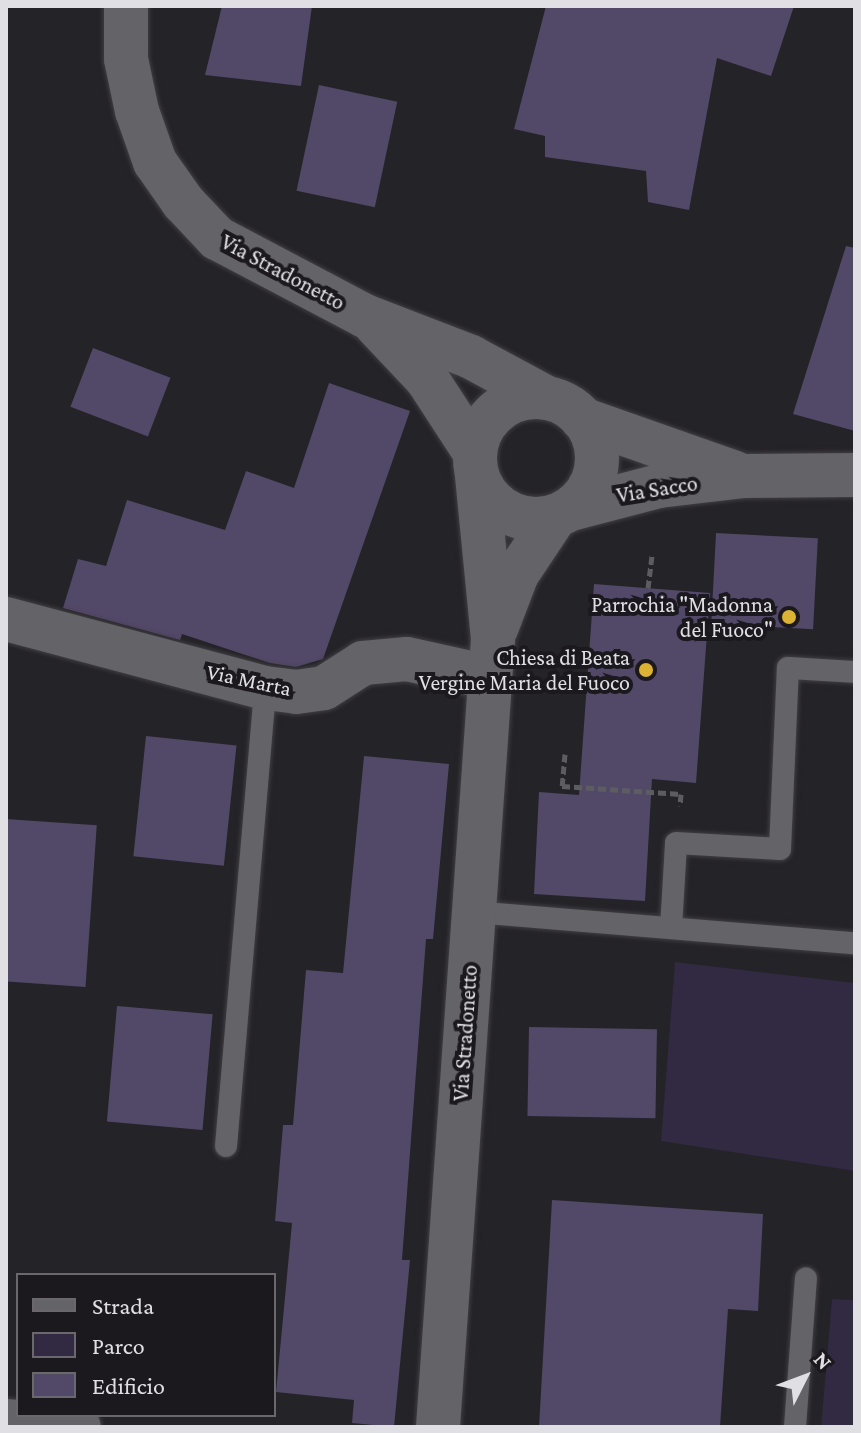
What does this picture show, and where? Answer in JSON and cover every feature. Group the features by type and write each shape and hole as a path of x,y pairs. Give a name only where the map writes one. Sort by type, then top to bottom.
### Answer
{"street":[{"name":"Via Stradonetto","path":"126,6 126,59 137,111 155,162 183,202 217,238 365,316 471,357 564,409"},
{"name":"Via Stradonetto","path":"365,316 427,379 476,464 490,658 438,1427"},
{"path":"522,399 564,409 596,449 597,467 583,498 563,513 522,519 494,503 476,464 483,429 499,409 522,399"},
{"name":"Via Sacco","path":"564,409 744,476"},
{"name":"Via Sacco","path":"563,513 659,486 744,476 855,475"},
{"name":"Via Stradonetto","path":"490,658 517,574 563,513"},
{"name":"Via Marta","path":"6,619 265,688 296,692 324,688 363,663 490,658"},
{"path":"6,1421 79,1427"}],"lane":[{"path":"671,928 676,843 780,849 788,668 855,672"},
{"path":"226,1146 265,688"},
{"path":"474,912 855,943"},
{"path":"795,1427 806,1278"}],"path":[{"path":"648,588 652,553"},
{"path":"565,754 562,786 681,794 676,843"}],"green space":[{"path":"675,962 855,983 855,1171 661,1141"},
{"path":"832,1299 855,1300 855,1427 821,1427"}],"building":[{"path":"222,6 312,6 301,86 205,75"},
{"path":"546,6 794,6 771,76 717,58 689,210 648,202 646,171 545,157 545,136 514,129"},
{"path":"319,85 397,102 375,207 297,191"},
{"path":"846,246 855,248 855,431 793,414"},
{"path":"93,348 170,378 148,437 70,407"},
{"path":"329,383 410,411 323,659 296,667 270,663 182,634 180,640 63,608 78,559 106,566 127,500 225,530 246,471 294,488"},
{"path":"716,533 818,538 813,629 711,624"},
{"name":"Chiesa di Beata Vergine Maria del Fuoco","path":"594,584 710,593 696,783 652,779 645,901 534,894 539,792 579,795"},
{"path":"146,736 237,746 224,866 133,856"},
{"path":"364,756 449,764 433,939 426,939 402,1260 410,1260 394,1427 352,1423 354,1400 276,1392 292,1223 275,1221 283,1125 293,1125 306,970 343,973"},
{"path":"6,819 97,825 85,987 6,981"},
{"path":"117,1006 213,1014 203,1130 107,1122"},
{"path":"529,1027 657,1029 655,1118 527,1116"},
{"path":"552,1200 763,1214 758,1311 728,1309 720,1427 539,1427"}],"place":[{"name":"Parrochia \"Madonna del Fuoco\"","path":"789,617"},
{"name":"Chiesa di Beata Vergine Maria del Fuoco","path":"646,670"}]}
